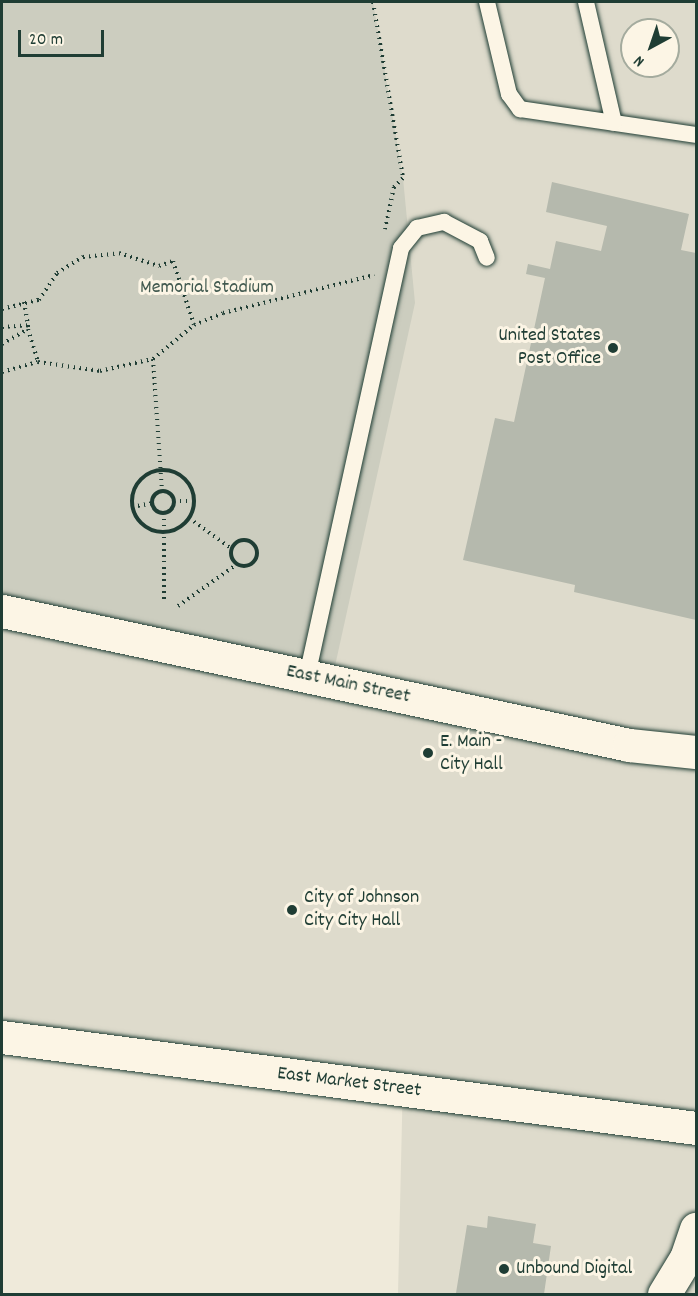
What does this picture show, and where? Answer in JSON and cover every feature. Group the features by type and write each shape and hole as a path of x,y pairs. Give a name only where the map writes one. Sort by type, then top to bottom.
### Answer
{"street":[{"name":"East Main Street","path":"2,611 629,745 696,752"},
{"name":"East Market Street","path":"2,1037 696,1128"},
{"path":"664,1294 686,1258 696,1229"}],"lane":[{"path":"488,2 513,103 520,109 696,135"},
{"path":"586,2 614,123"},
{"path":"307,676 401,248 417,228 444,222 462,228 480,241 487,258"}],"path":[{"path":"373,2 403,178 394,187 383,238"},
{"path":"2,309 39,300 46,286 69,264 93,254 119,253 159,266 173,261 194,325"},
{"path":"372,287 376,267"},
{"path":"2,372 38,362 100,371 153,359 194,325 223,313 374,275 393,281"},
{"path":"24,302 38,362"},
{"path":"2,327 28,327"},
{"path":"2,344 28,327"},
{"path":"153,359 162,492"},
{"path":"159,470 179,474 192,490 194,501 189,518 174,530 164,533 140,523 132,507 131,497 141,479 159,470"},
{"path":"152,503 155,509 164,513 170,511 174,501 171,495 162,492"},
{"path":"132,507 152,503 162,492"},
{"path":"174,501 194,501"},
{"path":"164,513 164,603"},
{"path":"189,518 232,549 237,564"},
{"path":"178,606 237,564 252,563 255,547 245,540 232,549"}],"shaded area":[{"path":"2,2 696,2 696,1294 398,1294 403,1077 2,1023"}],"green space":[{"name":"Memorial Stadium","path":"2,2 373,2 403,178 415,303 335,666 2,594"}],"building":[{"name":"United States Post Office","path":"552,182 689,214 681,250 696,253 696,620 574,592 575,585 463,560 495,418 514,422 545,278 526,274 528,264 550,269 556,241 601,251 607,226 546,212"},
{"name":"Unbound Digital","path":"488,1216 536,1224 533,1243 551,1246 544,1294 456,1293 467,1225 487,1228"}],"place":[{"name":"United States Post Office","path":"613,348"},
{"name":"E. Main - City Hall","path":"428,753"},
{"name":"City of Johnson City City Hall","path":"292,910"},
{"name":"Unbound Digital","path":"504,1269"}]}
